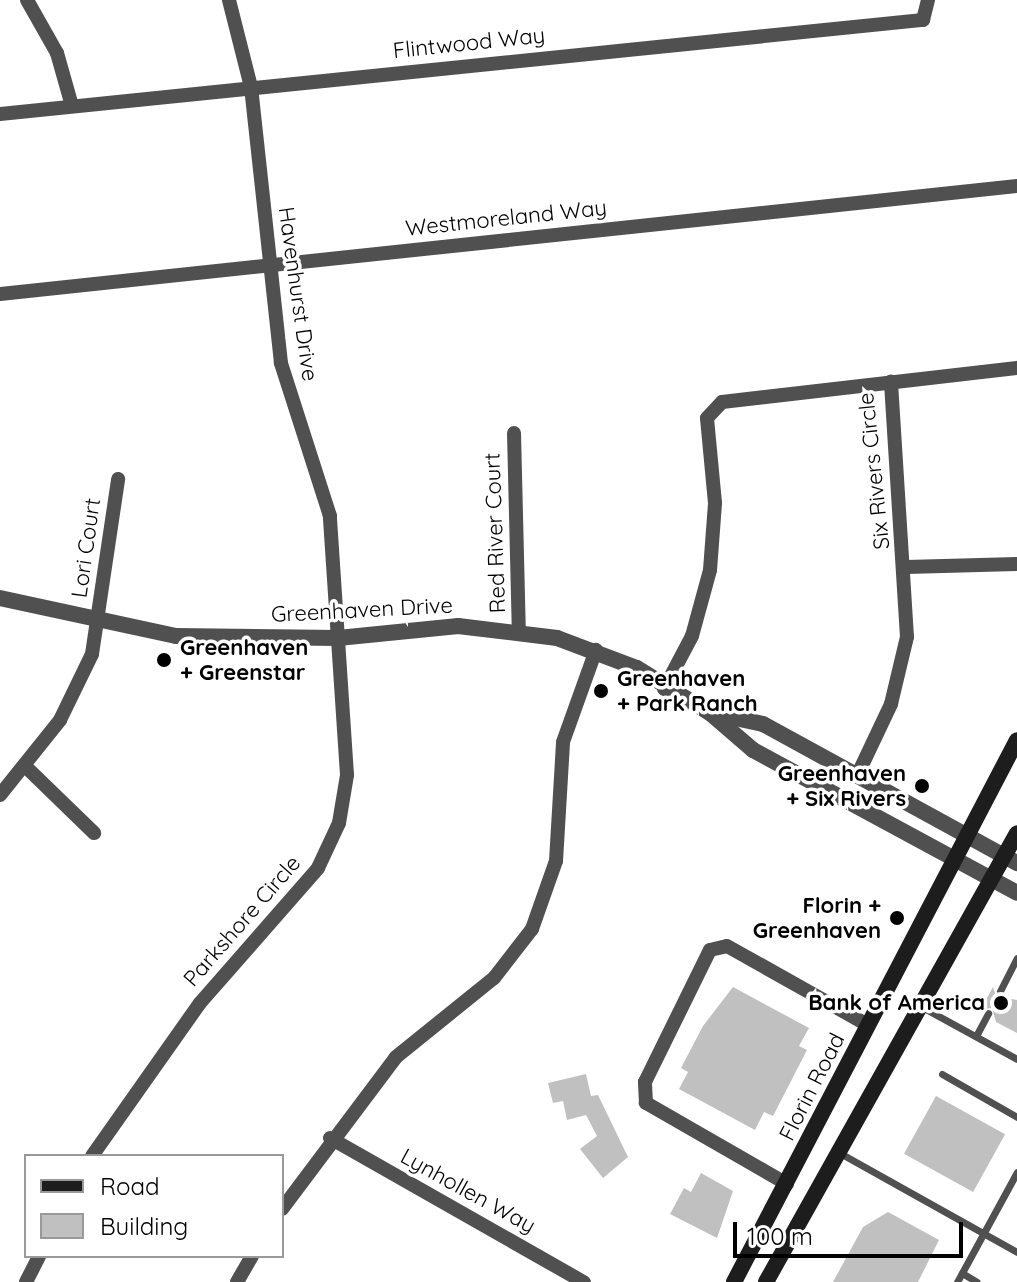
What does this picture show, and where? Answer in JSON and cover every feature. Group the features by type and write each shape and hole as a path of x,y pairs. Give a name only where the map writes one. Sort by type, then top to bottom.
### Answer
{"main road":[{"name":"Florin Road","path":"734,1282 952,859 1017,740"},
{"path":"766,1282 992,881 1011,860 1017,833"}],"street":[{"path":"27,0 57,53 72,106"},
{"name":"Havenhurst Drive","path":"229,0 251,87 287,391 330,516 338,638"},
{"name":"Flintwood Way","path":"0,114 923,20 928,0"},
{"name":"Westmoreland Way","path":"0,294 1017,186"},
{"path":"891,381 1017,368"},
{"name":"Six Rivers Circle","path":"664,689 692,636 710,570 715,503 707,418 722,402 891,381 906,567 900,674 857,776"},
{"name":"Red River Court","path":"514,433 519,631"},
{"name":"Lori Court","path":"0,795 26,767 76,690 98,623 118,479"},
{"path":"906,567 1017,564"},
{"name":"Greenhaven Drive","path":"0,598 98,623 189,637 338,638 458,626 519,631 596,650 637,668 664,689 710,713 753,750 1017,893"},
{"name":"Parkshore Circle","path":"93,1154 160,1054 304,888 330,846 347,775 338,638"},
{"path":"284,1206 330,1138 396,1057 494,978 532,929 556,861 563,742 596,650"},
{"name":"Greenhaven Drive","path":"710,713 763,724 1011,860"},
{"path":"26,767 94,833"},
{"path":"787,1184 646,1103 645,1082 710,950 727,946 868,1025"},
{"name":"Lynhollen Way","path":"330,1138 584,1282"},
{"path":"26,1282 38,1258"},
{"path":"237,1282 251,1258"}],"lane":[{"path":"1000,991 1017,958"},
{"path":"922,1007 1017,1059"},
{"path":"976,1036 988,1013"},
{"path":"942,1074 1017,1117"},
{"path":"838,1152 1017,1252"},
{"path":"957,1282 1017,1172"},
{"path":"962,1273 977,1282"}],"building":[{"path":"733,987 809,1028 799,1046 807,1050 773,1116 764,1112 755,1130 679,1089 688,1072 681,1068 703,1026"},
{"name":"Bank of America","path":"993,987 996,996 1017,1000 1017,1033 996,1022 992,1008 981,1009"},
{"path":"586,1074 591,1096 598,1095 628,1157 603,1178 580,1149 597,1136 586,1115 567,1120 563,1101 553,1103 548,1083"},
{"path":"936,1096 1005,1134 973,1192 904,1154"},
{"path":"701,1173 733,1191 717,1238 670,1214 684,1188 691,1192"},
{"path":"888,1212 939,1240 918,1282 833,1282 863,1227"}],"place":[{"name":"Greenhaven + Greenstar","path":"164,660"},
{"name":"Greenhaven + Park Ranch","path":"601,691"},
{"name":"Greenhaven + Six Rivers","path":"922,786"},
{"name":"Florin + Greenhaven","path":"897,918"},
{"name":"Bank of America","path":"1001,1003"}]}
